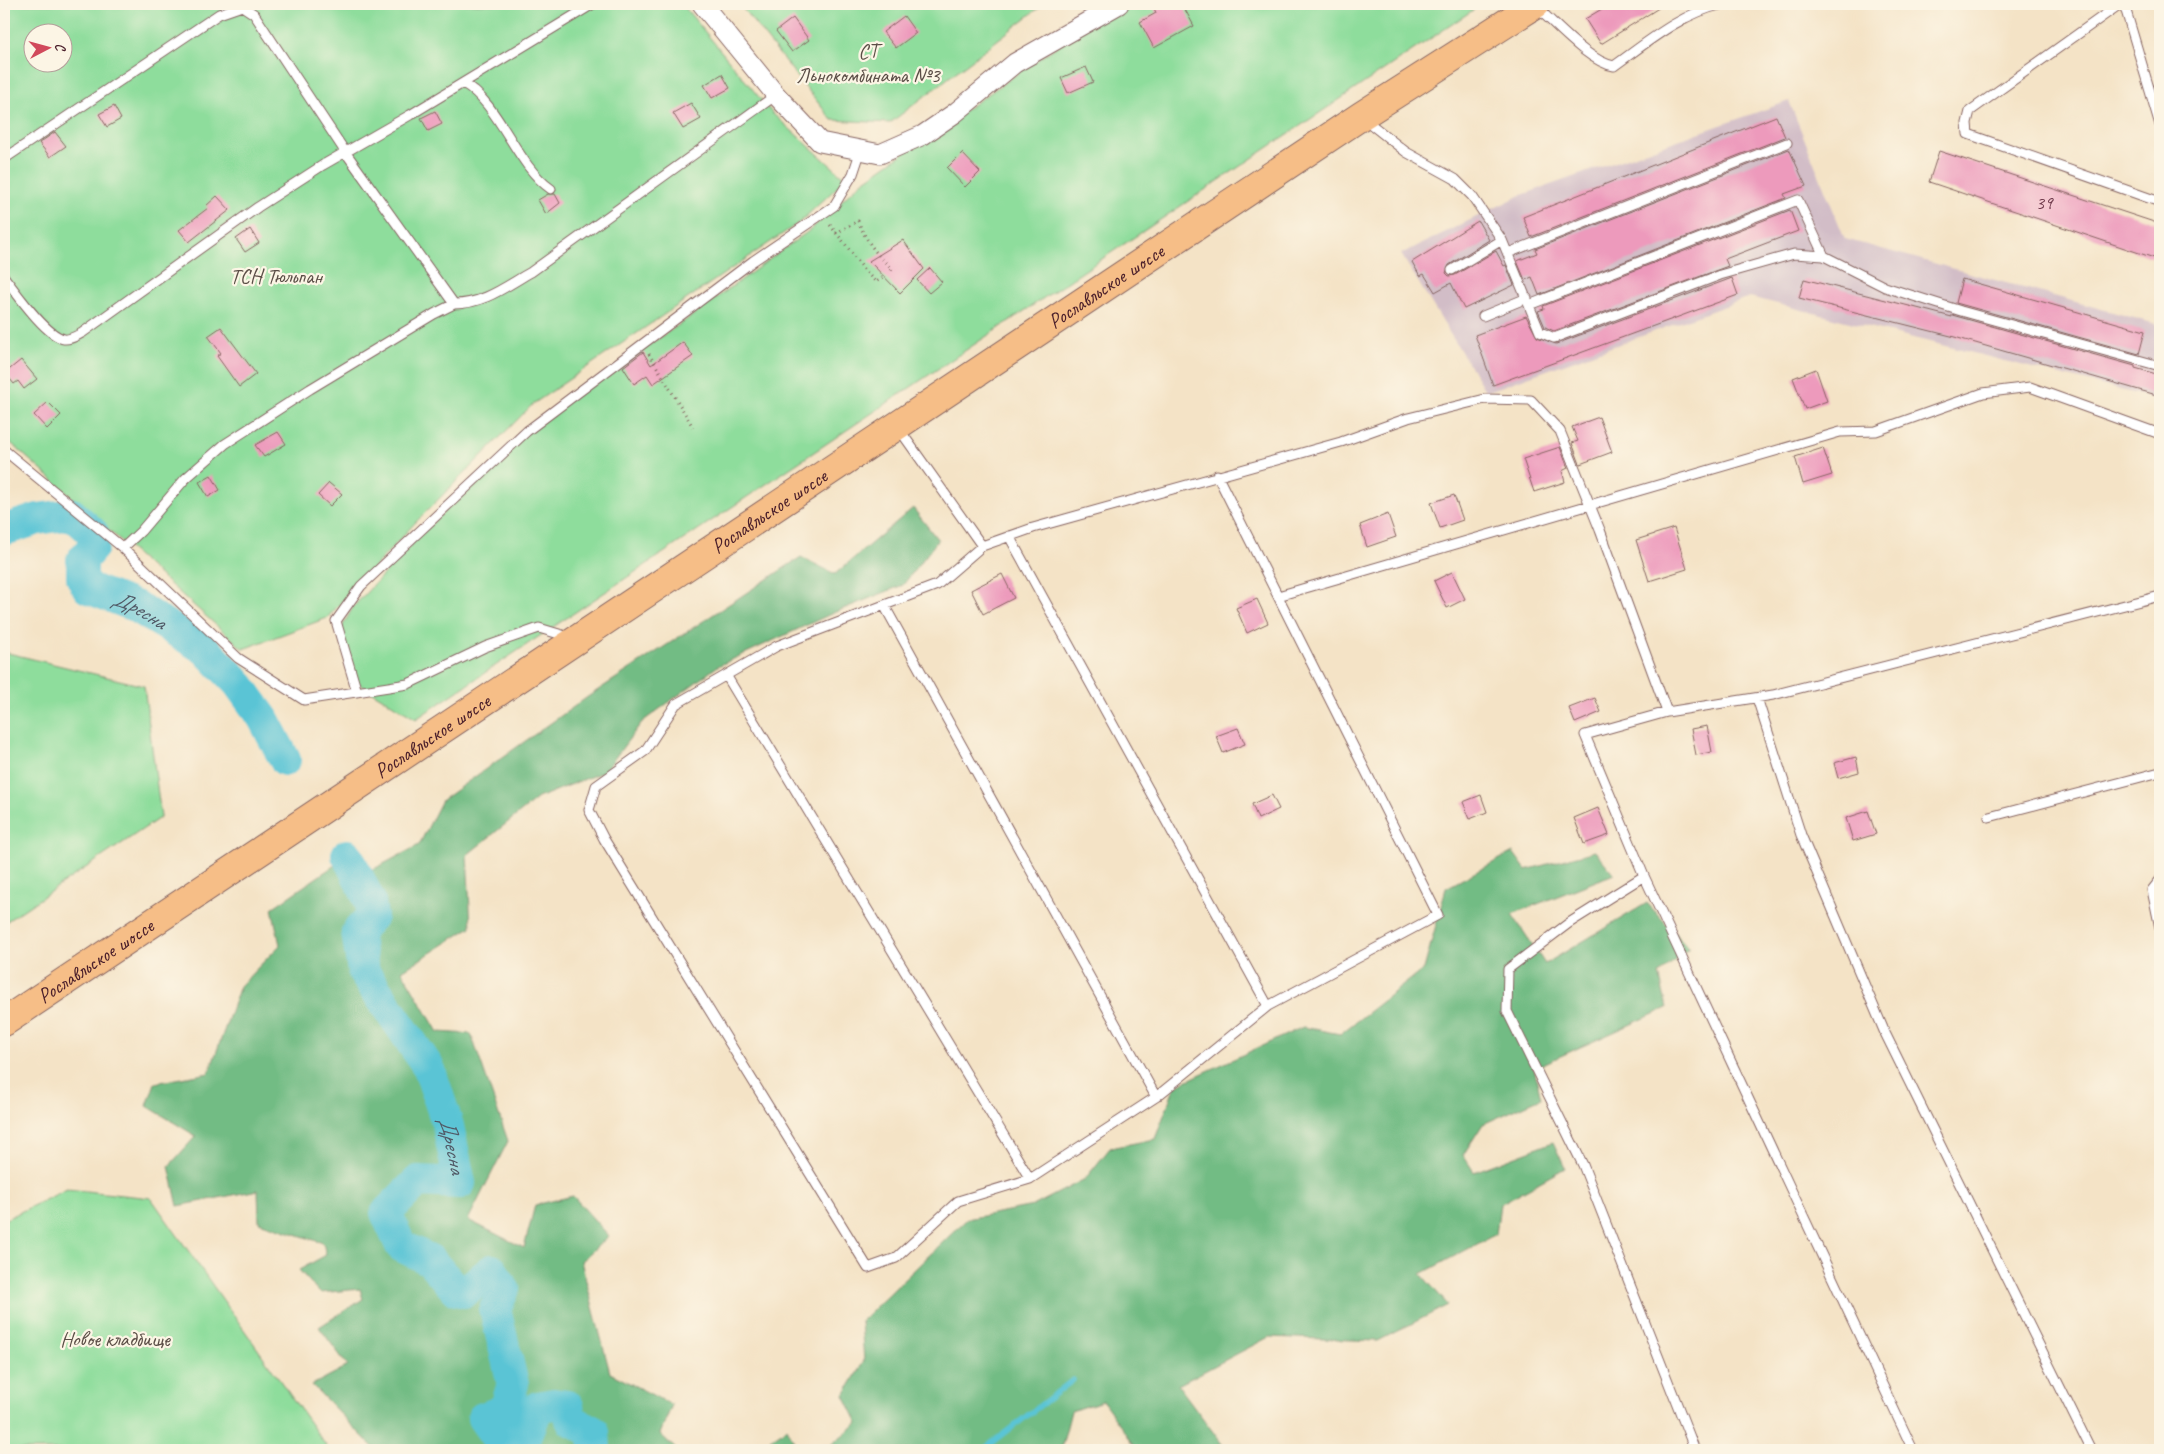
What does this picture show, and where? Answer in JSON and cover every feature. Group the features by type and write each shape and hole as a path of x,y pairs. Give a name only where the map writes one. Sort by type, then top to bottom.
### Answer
{"main road":[{"name":"Рославльское шоссе","path":"4,1022 1361,116 1534,4"}],"street":[{"path":"702,4 776,95 820,142 880,154 923,135 954,113 1015,63 1119,4"}],"lane":[{"path":"4,277 37,319 62,339 69,339 82,333 258,207 593,4"},
{"path":"1534,4 1592,57 1604,64 1614,66 1677,20 1704,8 1723,4"},
{"path":"2120,4 1970,111 1967,123 1968,134 2160,202"},
{"path":"2124,4 2160,125"},
{"path":"4,159 218,14 245,5 258,19 346,153 454,304"},
{"path":"463,83 482,100 537,177 551,189"},
{"path":"123,548 141,531 184,479 225,444 310,389 454,304 471,304 488,297 530,272 776,95"},
{"path":"1361,116 1406,152 1455,179 1472,196 1502,240 1540,332 1554,338 1720,275 1794,254 1824,256 1885,287 1961,311 2160,366"},
{"path":"1508,253 1787,143"},
{"path":"357,692 336,621 360,586 527,431 644,345 753,261 834,206 853,174 861,150"},
{"path":"1483,316 1528,302 1798,200 1824,256"},
{"path":"1452,270 1502,240"},
{"path":"1278,596 1840,432 1876,431 1983,393 2030,387 2160,434"},
{"path":"1216,476 1438,916 1268,1006 1156,1097 1030,1179 958,1201 896,1258 868,1268 604,839 589,810 596,786 645,751 676,704 777,646 936,585 982,546 1009,536 1216,476 1341,442 1408,418 1484,399 1531,400 1560,431 1590,505 1667,712"},
{"path":"898,426 982,546"},
{"path":"4,450 123,548 238,658 304,700 408,684 485,647 539,628 577,640"},
{"path":"1009,536 1268,1006"},
{"path":"1914,1450 1644,876 1584,735 1667,712 1756,698 2160,596"},
{"path":"884,605 1156,1097"},
{"path":"726,675 1030,1179"},
{"path":"1756,698 1801,835 1885,1033 2091,1450"},
{"path":"1989,816 2160,772"},
{"path":"1644,876 1569,922 1508,969 1507,1011 1583,1165 1695,1450"},
{"path":"2160,880 2152,890 2160,928"}],"path":[{"path":"823,213 867,274 876,282 884,276"},
{"path":"836,232 858,222 876,254 892,269 890,272"},
{"path":"644,345 693,427"}],"shaded area":[{"path":"1789,101 1845,239 2160,325 2160,400 1750,297 1486,392 1401,254 1519,196"}],"green space":[{"name":"ТСН Тюльпан","path":"4,4 682,4 773,114 846,179 800,222 533,404 414,524 327,618 243,649 4,437"},
{"name":"СТ Льнокомбината №3","path":"739,4 1044,4 890,123 832,120"},
{"path":"1132,4 1482,4 416,719 351,679 341,629 353,607 418,537 544,416 686,320 810,230 862,182 1096,19"},
{"path":"913,508 938,540 903,585 833,613 718,666 642,722 605,771 538,798 467,855 471,927 402,971 438,1032 471,1034 508,1141 468,1220 524,1248 535,1205 573,1196 609,1236 581,1261 610,1373 672,1405 660,1434 677,1450 376,1450 312,1385 348,1366 319,1327 363,1299 360,1289 320,1293 299,1270 326,1255 323,1243 259,1222 258,1190 178,1206 169,1166 196,1136 147,1106 155,1083 209,1073 240,986 280,945 272,908 338,863 357,878 419,845 442,800 589,696 801,557 835,574"},
{"path":"4,652 144,686 161,817 4,923"},
{"path":"1595,851 1614,874 1512,914 1545,964 1647,903 1689,948 1659,974 1667,1008 1534,1068 1541,1098 1483,1124 1463,1155 1474,1172 1553,1142 1565,1168 1500,1204 1496,1234 1421,1274 1448,1305 1378,1341 1269,1337 1178,1385 1225,1450 1138,1450 1103,1401 1071,1411 1061,1450 824,1450 858,1423 844,1395 864,1361 861,1321 967,1219 1033,1206 1085,1179 1110,1148 1155,1139 1175,1086 1303,1027 1340,1034 1424,969 1446,888 1513,852 1526,870"},
{"name":"Новое кладбище","path":"67,1189 151,1198 329,1450 4,1450 4,1220"},
{"path":"787,1428 798,1450 762,1450 761,1446"}],"building":[{"path":"1162,4 1182,4 1194,26 1154,48 1140,22 1156,13 1154,8"},
{"path":"1610,4 1665,4 1601,44 1585,19"},
{"path":"904,16 916,33 896,48 883,32"},
{"path":"793,18 809,40 792,52 776,31"},
{"path":"1086,67 1093,82 1068,93 1061,78"},
{"path":"722,74 730,88 712,98 704,85"},
{"path":"691,103 701,119 683,129 673,113"},
{"path":"114,106 121,119 107,127 99,114"},
{"path":"435,111 442,124 428,131 421,118"},
{"path":"1776,116 1785,137 1531,237 1523,217"},
{"path":"55,132 66,146 50,157 39,143"},
{"path":"1789,149 1806,186 1784,194 1786,198 1539,295 1532,277 1525,280 1517,261 1537,253 1535,249"},
{"path":"1939,151 2160,224 2160,260 1929,182"},
{"path":"962,153 980,172 965,187 947,168"},
{"path":"548,194 555,194 560,203 546,214 538,200"},
{"path":"217,196 230,210 189,242 179,230 208,208 206,206"},
{"path":"1790,210 1798,231 1725,259 1728,266 1554,331 1545,327 1538,311 1544,309 1543,306"},
{"path":"1478,221 1489,240 1449,265 1446,273 1449,276 1455,275 1496,251 1504,266 1506,265 1514,285 1464,309 1451,283 1435,292 1424,274 1420,276 1412,262"},
{"path":"250,229 259,243 245,252 236,239"},
{"path":"903,240 924,269 900,293 869,261"},
{"path":"930,268 942,282 929,293 917,280"},
{"path":"1732,278 1738,295 1493,385 1475,335 1526,316 1537,337 1556,344"},
{"path":"1804,279 1952,317 1952,315 2135,366 2135,368 2160,375 2160,396 1951,336 1799,298"},
{"path":"1962,279 2145,331 2139,354 1956,303"},
{"path":"221,327 256,374 239,387 217,356 221,353 208,336"},
{"path":"683,342 693,356 653,384 647,375 634,384 623,367 643,352 651,365"},
{"path":"21,360 37,379 24,389 18,381 14,384 5,373"},
{"path":"1816,369 1827,401 1805,409 1793,378"},
{"path":"48,402 61,415 47,429 34,415"},
{"path":"1599,417 1612,452 1580,464 1572,443 1578,441 1572,427"},
{"path":"278,432 286,444 264,457 255,445"},
{"path":"1560,447 1568,468 1562,471 1565,482 1534,492 1523,459"},
{"path":"1823,448 1832,475 1803,484 1795,457"},
{"path":"211,475 220,490 208,497 199,482"},
{"path":"329,483 342,494 330,506 318,495"},
{"path":"1454,495 1463,520 1440,528 1431,503"},
{"path":"1388,514 1396,537 1367,547 1360,525"},
{"path":"1674,528 1687,569 1649,581 1636,540"},
{"path":"1452,572 1465,599 1447,608 1434,581"},
{"path":"1002,574 1014,598 983,614 971,590"},
{"path":"1257,599 1268,623 1247,633 1236,608"},
{"path":"1595,698 1601,712 1575,723 1569,708"},
{"path":"1707,726 1712,752 1696,755 1691,729"},
{"path":"1238,728 1245,744 1223,753 1216,736"},
{"path":"1856,757 1859,772 1838,778 1834,763"},
{"path":"1272,795 1279,809 1258,819 1252,804"},
{"path":"1481,795 1487,812 1470,819 1463,802"},
{"path":"1598,808 1609,835 1584,844 1574,818"},
{"path":"1868,811 1876,834 1853,841 1846,818"}],"waterway":[{"name":"Дресна","path":"4,530 38,519 72,514 93,533 93,547 82,560 82,578 88,588 135,606 205,649 237,682 263,718 285,760"},
{"name":"Дресна","path":"347,855 370,901 372,916 357,932 363,971 429,1068 448,1126 460,1183 418,1181 386,1213 401,1246 430,1260 456,1290 464,1292 492,1270 504,1289 495,1309 513,1384 505,1410 483,1418 499,1441 528,1432 538,1407 554,1404 568,1406 571,1420 594,1432 595,1450"},
{"path":"983,1450 1073,1380"}]}
